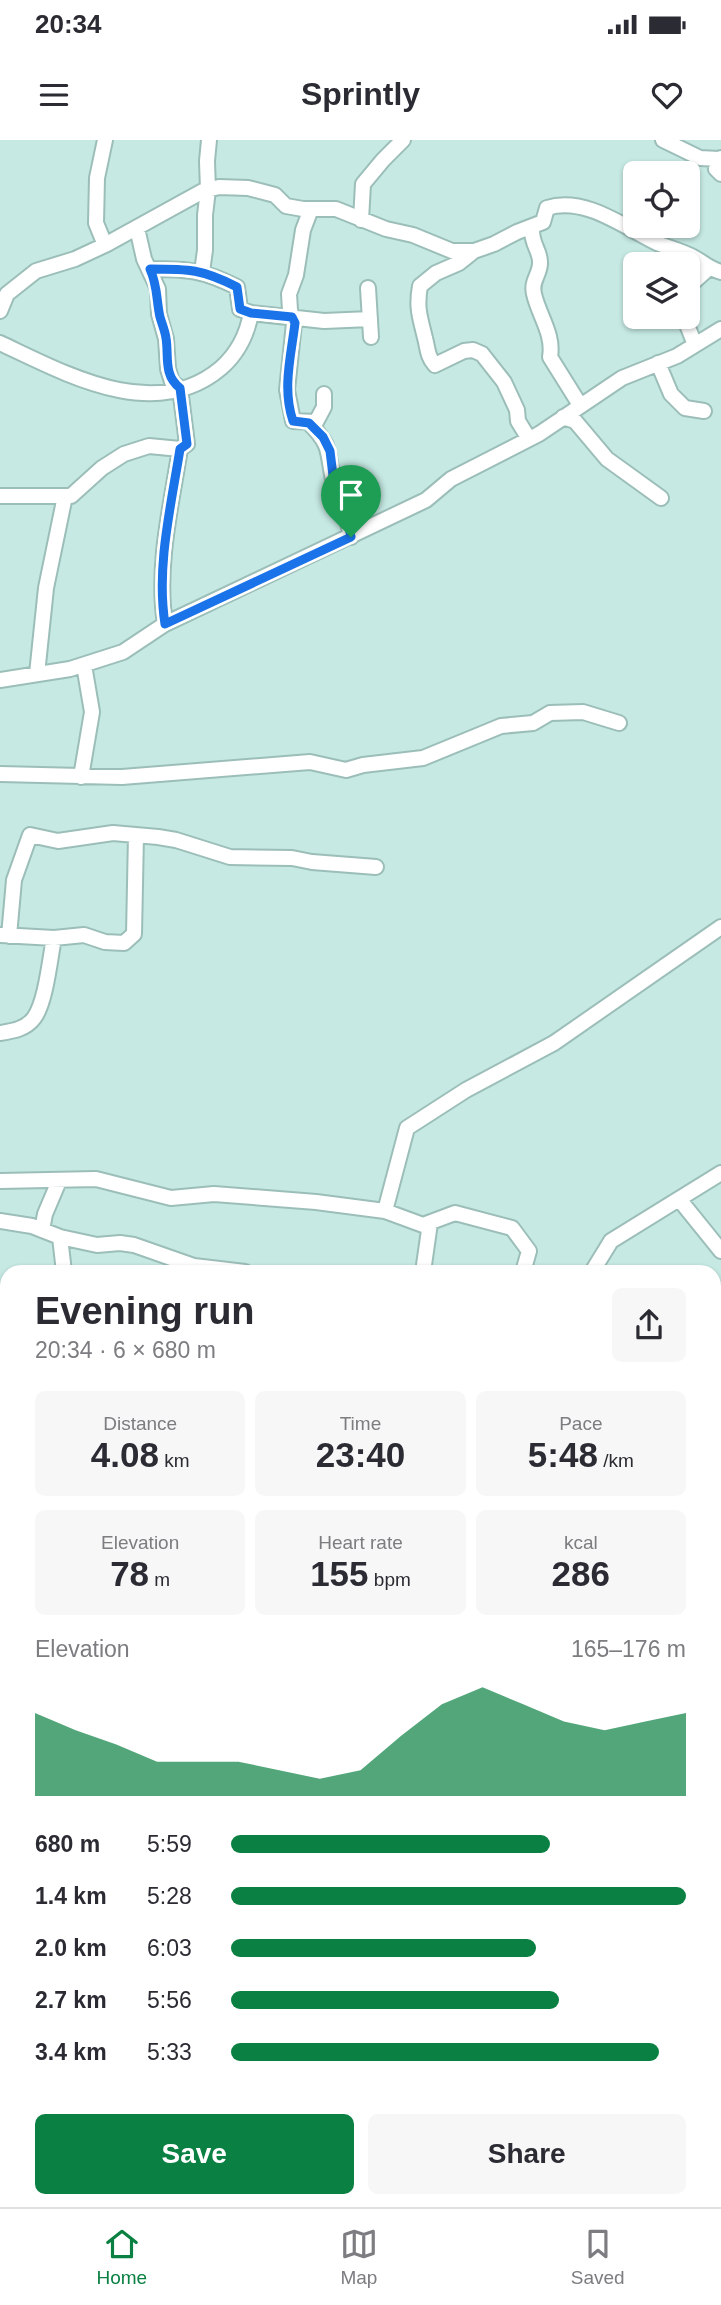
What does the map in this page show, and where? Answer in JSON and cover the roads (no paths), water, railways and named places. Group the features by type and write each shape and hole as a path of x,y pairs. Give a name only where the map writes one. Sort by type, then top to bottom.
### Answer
{"street":[{"path":"105,140 97,178 96,223 105,244"},
{"path":"202,272 209,140"},
{"path":"361,220 363,184 403,140"},
{"path":"663,140 700,158 720,158 716,169 721,174"},
{"path":"0,312 7,294 36,271 75,259 208,190 219,187 248,188 275,195 286,206 336,209 452,251 474,251"},
{"path":"528,439 518,421 517,410 504,382 481,355 473,350 464,351 435,365 428,357 426,340 418,318 417,300 420,286 436,273 458,263 474,251 543,222 547,208 561,204 587,209 660,244 695,257 715,270 700,279"},
{"path":"311,209 303,230 296,275 289,294 295,323 287,390 293,421 316,422 324,407 324,394"},
{"path":"0,496 76,494 102,468 124,454 149,446 180,449 187,444 180,388 172,382 168,369 166,339 159,314 158,289 144,259 137,228"},
{"path":"532,228 533,245 539,253 540,263 538,274 532,283 534,296 552,343 550,357 580,405"},
{"path":"150,269 209,273 237,287 240,309 251,313 324,321 370,320"},
{"path":"368,288 370,337"},
{"path":"0,343 72,377 138,394 158,394 200,383 234,356 248,329 251,313"},
{"path":"689,329 695,345"},
{"path":"0,680 70,669 123,652 165,624 426,500 451,478 528,439 622,378 677,356 721,329"},
{"path":"658,363 671,394 685,408 704,411"},
{"path":"563,416 575,421 607,459 661,498"},
{"path":"309,423 323,437 330,451 334,484 345,508 351,537"},
{"path":"165,624 161,594 180,449"},
{"path":"37,674 46,587 65,496"},
{"path":"81,777 92,712 84,665"},
{"path":"0,774 122,777 310,762 346,770 363,765 423,758 501,726 533,723 550,713 583,712 619,723"},
{"path":"136,835 134,934 124,943 106,942 84,934 54,937 4,935 14,880 30,835 58,841 113,833 136,835 176,840 230,857 292,858 376,867"},
{"path":"384,1211 407,1128 466,1090 554,1043 721,927"},
{"path":"0,1033 18,1030 34,1018 44,993 54,937"},
{"path":"596,1265 611,1241 721,1173"},
{"path":"0,1181 96,1179 171,1198 215,1194 316,1202 384,1211 423,1225 456,1213 512,1228 529,1251 525,1265"},
{"path":"42,1230 45,1214 59,1181"},
{"path":"680,1199 721,1251"},
{"path":"0,1221 97,1245 134,1245 191,1265"},
{"path":"424,1265 430,1223"},
{"path":"60,1237 63,1265"}]}
